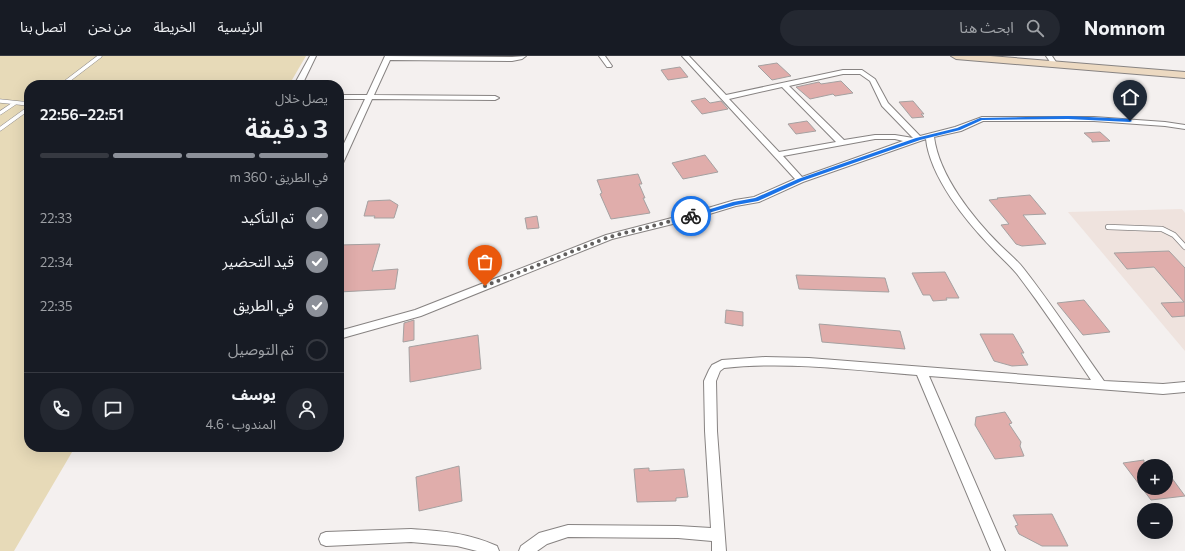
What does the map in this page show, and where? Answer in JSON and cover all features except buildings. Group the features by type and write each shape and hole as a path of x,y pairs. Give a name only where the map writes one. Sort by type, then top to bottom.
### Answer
{"street":[{"path":"301,80 313,56"},
{"path":"344,152 387,57 512,59 520,58 522,56"},
{"path":"602,56 609,66"},
{"path":"685,56 800,180"},
{"path":"962,56 1185,75"},
{"path":"1049,56 1055,65"},
{"path":"724,98 843,72 862,72 873,80 878,86 885,104 915,140"},
{"path":"784,85 842,143"},
{"path":"344,97 495,98"},
{"path":"344,334 417,313 609,237 693,216 735,203 756,200 800,180 915,140 958,129 982,119 1088,118 1137,121 1185,127"},
{"path":"930,136 929,144 931,151 943,175 960,203 984,234 1019,270 1101,386"},
{"path":"777,155 881,137 895,137 915,140"},
{"path":"719,551 711,431 710,381 716,368 722,364 765,361 809,362 1101,386 1163,389 1185,388"},
{"path":"922,371 998,551"},
{"path":"526,551 544,538 568,531 678,532 718,535"},
{"path":"326,539 374,536 454,538 487,548 492,551"}],"lane":[{"path":"69,80 100,56"},
{"path":"0,101 24,104"},
{"path":"0,113 15,103"},
{"path":"0,129 24,112"},
{"path":"1108,227 1162,229 1174,235 1185,247"}],"shaded area":[{"path":"0,56 306,56 292,80 24,80 24,452 72,452 14,551 0,551"},
{"path":"1182,209 1185,213 1185,351 1068,212"}],"way so far":[{"path":"485,286 609,237 691,216"}],"route":[{"path":"691,216 735,203 756,200 800,180 918,139 958,129 982,119 1068,118 1130,121"}]}
